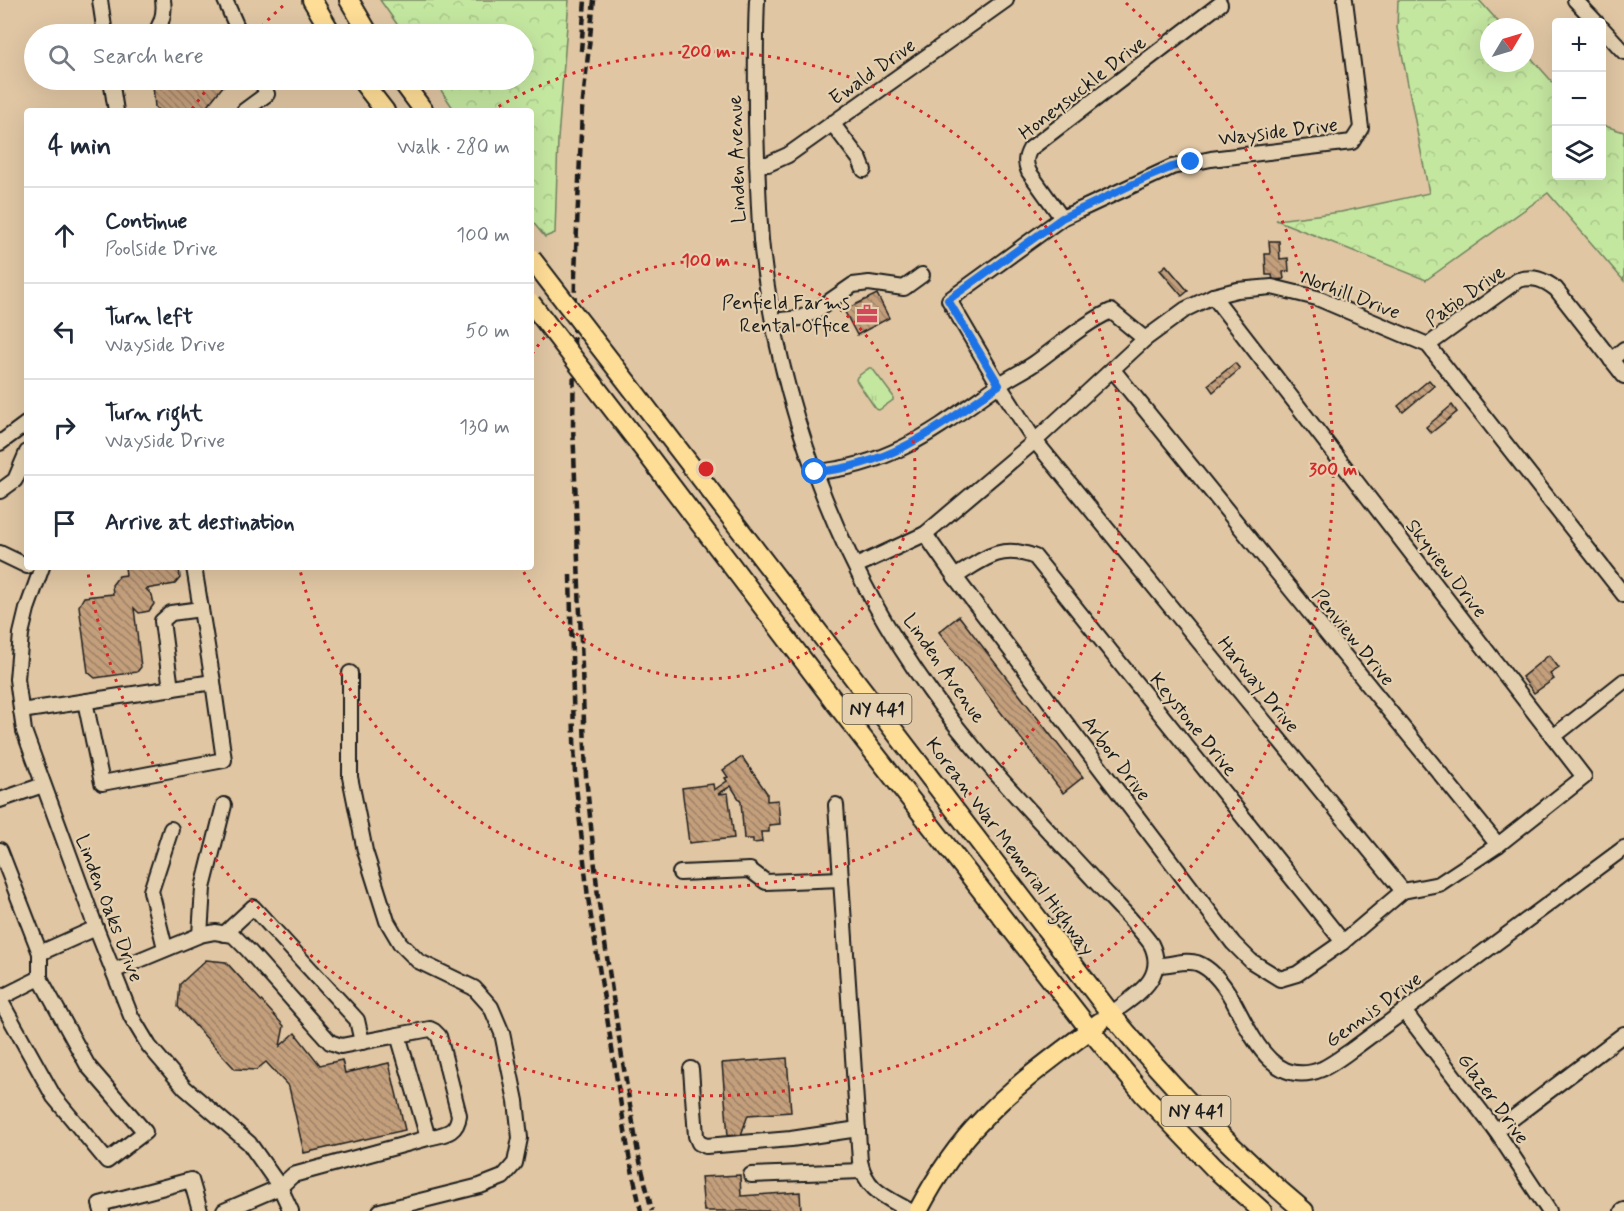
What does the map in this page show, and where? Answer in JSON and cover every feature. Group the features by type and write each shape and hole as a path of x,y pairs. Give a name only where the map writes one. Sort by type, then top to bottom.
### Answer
{"main road":[{"path":"312,0 326,24"},
{"path":"349,0 363,24"},
{"path":"369,90 383,108"},
{"path":"408,90 422,108"},
{"name":"Korean War Memorial Highway","path":"534,262 1111,1014 1175,1089 1210,1125 1304,1211"},
{"name":"NY 441","path":"534,307 844,715 1090,1030 1144,1095 1213,1167 1262,1211"},
{"path":"918,1211 951,1158 981,1120 1019,1086 1111,1014"}],"street":[{"path":"100,0 104,24"},
{"path":"161,24 165,10 163,0"},
{"path":"225,0 236,24"},
{"name":"Linden Avenue","path":"758,0 755,58 757,164 762,241 773,321 792,400 815,472 840,533 886,624 929,690 994,771 1146,937 1155,951 1156,965"},
{"name":"Ewald Drive","path":"757,164 768,164 788,155 1006,0"},
{"name":"Wayside Drive","path":"999,385 948,300 1062,218 1172,167 1210,159 1352,142 1361,128 1345,0"},
{"path":"1575,0 1592,18"},
{"name":"Honeysuckle Drive","path":"1062,218 1025,164 1030,149 1220,4"},
{"path":"1606,32 1622,46"},
{"path":"113,90 116,108"},
{"path":"248,108 267,94 265,90"},
{"path":"832,123 860,160 864,170"},
{"path":"773,321 800,318 814,312 852,285 869,284 904,288 922,275"},
{"name":"Patio Drive","path":"1428,345 1518,280 1531,277 1544,280 1556,289 1624,376"},
{"name":"Norhill Drive","path":"856,566 925,534 1035,441 1145,339 1185,309 1213,296 1238,290 1272,287 1317,298 1428,345 1624,595"},
{"name":"Skyview Drive","path":"1213,296 1584,777 1498,845"},
{"path":"815,472 837,470 887,456 918,440 1034,363 1093,319 1111,311 1145,339"},
{"path":"1611,360 1624,349"},
{"name":"Penview Drive","path":"1113,370 1498,845"},
{"name":"Harway Drive","path":"999,385 1035,441 1403,891"},
{"path":"0,443 24,425"},
{"path":"0,491 15,480 24,459"},
{"name":"Arbor Drive","path":"925,534 955,577 1233,943 1251,961 1280,979 1297,974 1343,942"},
{"name":"Keystone Drive","path":"955,577 992,554 1021,551 1035,557 1343,942"},
{"path":"0,553 24,563"},
{"name":"Linden Oaks Drive","path":"35,570 21,634 17,679 24,731 112,971 131,1016 149,1046 185,1088 249,1143 280,1187 291,1211"},
{"path":"85,702 102,783 224,760 194,570"},
{"path":"171,688 162,621 171,614 201,609"},
{"path":"350,673 350,777 365,851 387,921 400,944 418,961 474,988 491,1007 502,1033 516,1101 520,1138 515,1164 502,1177 480,1186 380,1211"},
{"path":"1553,737 1624,681"},
{"path":"21,711 213,682"},
{"path":"0,800 43,785"},
{"path":"200,935 203,888 224,805"},
{"path":"836,805 862,1171 872,1187 910,1211"},
{"path":"165,948 151,891 171,829"},
{"path":"1343,942 1403,891 1440,884 1498,845"},
{"name":"Gennis Drive","path":"1156,965 1190,962 1211,971 1228,993 1260,1049 1273,1063 1287,1072 1322,1069 1353,1049 1624,848"},
{"path":"0,850 40,952 40,978 88,1066 146,1132 107,1161 54,1097 0,999 40,978"},
{"path":"680,873 750,870 766,882 841,879"},
{"path":"224,934 253,907 357,1020 362,1042"},
{"path":"40,952 96,928"},
{"path":"112,971 200,935 214,932 233,935 330,1042 341,1046 430,1029 439,1036 459,1115 458,1124 453,1131 293,1175 280,1187 224,1211"},
{"path":"1111,1014 1143,988 1155,972 1156,965"},
{"name":"Glazer Drive","path":"1404,1011 1496,1131 1549,1211"},
{"path":"1496,1131 1624,1034"},
{"path":"398,1035 428,1138"},
{"path":"691,1069 696,1136 699,1143 706,1146 791,1139 858,1129"},
{"path":"752,1175 862,1171"},
{"path":"102,1211 100,1204 191,1180 200,1211"}],"green space":[{"path":"380,0 569,0 558,139 555,233 545,237 534,224 534,108 453,108 441,90 534,90 534,24 397,24"},
{"path":"1398,0 1479,0 1495,18 1480,18 1480,72 1534,72 1534,61 1552,81 1552,180 1606,180 1606,126 1624,132 1624,281 1548,193 1426,280 1276,220 1341,212 1429,193 1397,28"},
{"path":"872,368 893,396 893,400 879,410 856,380"}],"building":[{"path":"153,90 220,90 206,108 155,107"},
{"path":"1269,241 1279,241 1280,259 1288,258 1289,271 1283,272 1284,279 1273,280 1272,275 1266,275 1265,254 1270,254"},
{"path":"1166,265 1188,291 1182,296 1160,270"},
{"name":"Penfield Farms Rental Office","path":"877,294 889,318 857,335 844,310"},
{"path":"1235,363 1240,369 1213,392 1208,385"},
{"path":"1429,380 1434,386 1403,412 1398,406"},
{"path":"1452,405 1457,412 1431,433 1426,427"},
{"path":"125,570 179,570 180,578 175,584 146,589 152,595 154,604 149,611 139,613 134,608 141,667 137,672 95,678 88,672 79,606 84,597 113,594 112,585 119,576 126,575"},
{"path":"959,616 1083,777 1063,793 939,632"},
{"path":"1549,655 1559,668 1550,674 1554,679 1534,693 1522,677"},
{"path":"742,757 767,793 767,801 778,800 780,824 769,825 769,832 761,832 762,842 753,843 753,839 744,839 741,802 731,786 718,794 728,793 734,838 689,843 682,788 713,784 714,790 727,781 725,778 728,777 723,770"},
{"path":"206,960 226,962 284,1026 280,1046 295,1033 320,1065 342,1060 345,1073 389,1063 405,1130 304,1153 289,1087 266,1062 256,1070 235,1069 178,1007 180,984"},
{"path":"787,1058 791,1112 748,1115 741,1135 728,1136 722,1063"},
{"path":"740,1175 741,1196 800,1192 801,1211 704,1211 701,1177"}],"railway":[{"path":"581,51 585,0"},
{"path":"594,0 582,110 575,274 573,425 586,776 598,897 621,1051 638,1153 652,1211"},
{"path":"570,575 575,776 588,898 629,1156 641,1211"}],"place":[{"name":"Penfield Farms Rental Office","path":"867,314"}],"route":[{"path":"815,472 837,470 887,456 947,422 999,385 948,300 1062,218 1148,177 1191,162"}]}
